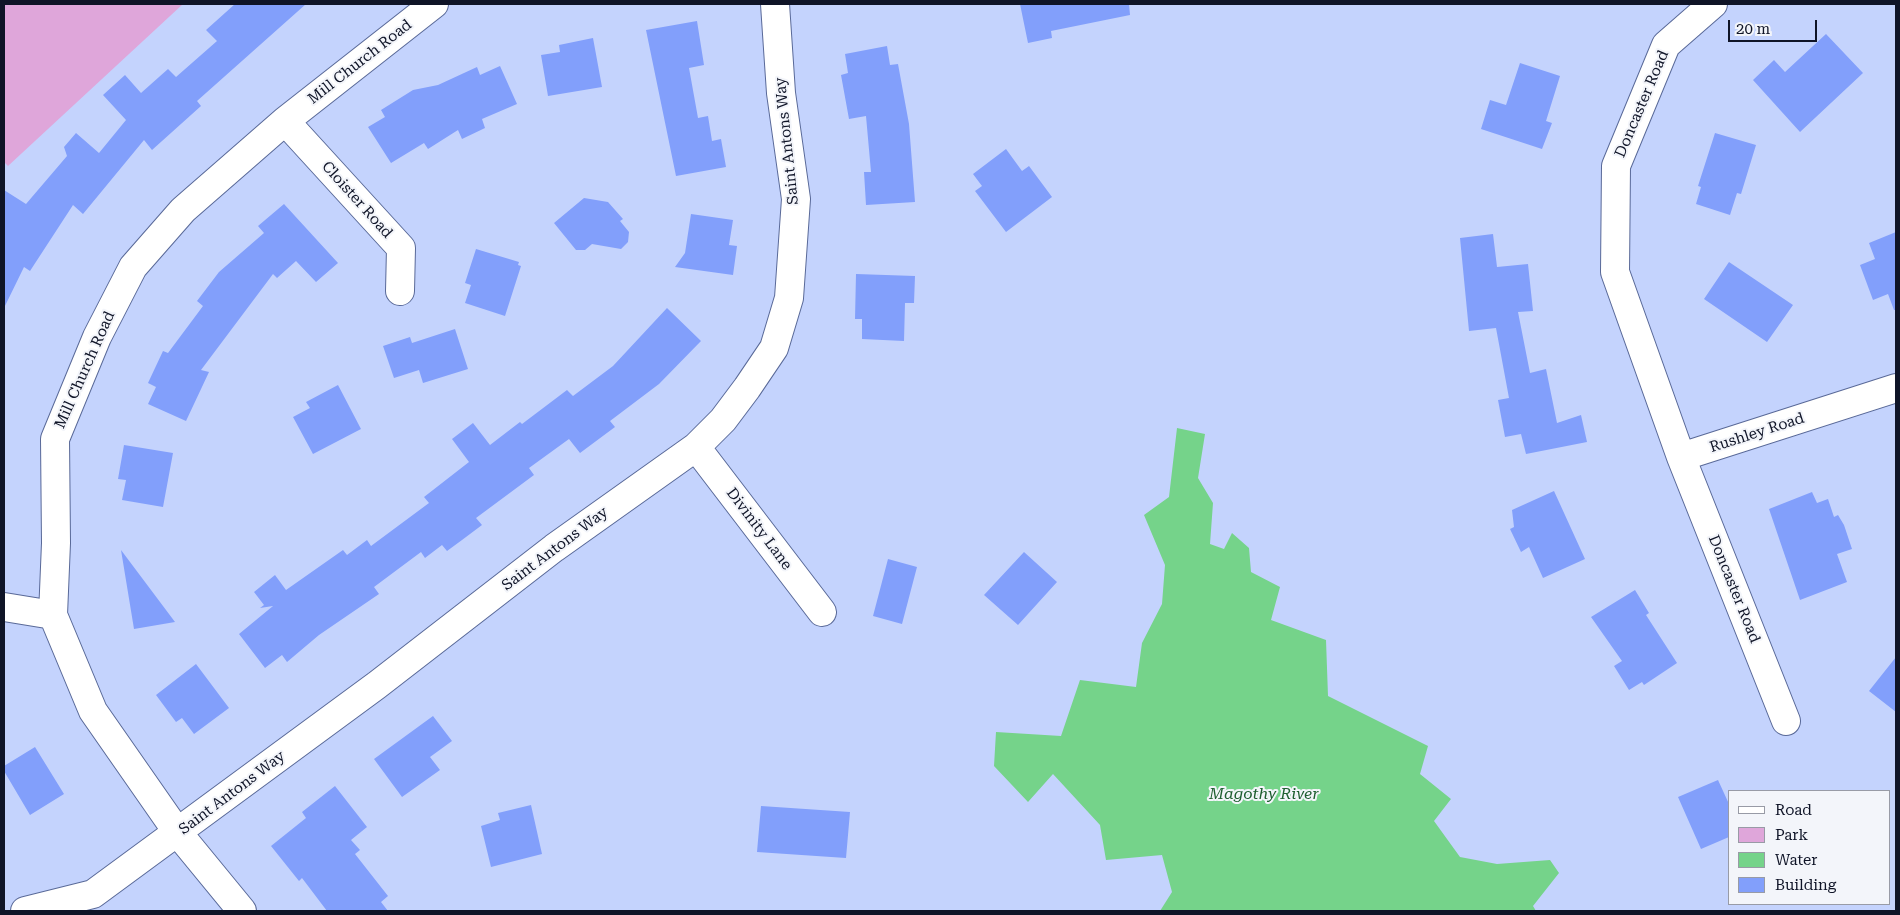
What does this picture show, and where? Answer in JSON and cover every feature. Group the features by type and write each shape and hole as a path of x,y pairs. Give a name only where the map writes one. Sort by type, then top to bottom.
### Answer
{"street":[{"name":"Mill Church Road","path":"242,911 178,833 93,711 53,615 56,543 55,439 97,337 133,267 183,210 285,121 434,4"},
{"name":"Saint Antons Way","path":"24,911 93,894 377,685 554,548 696,447 723,420 748,388 774,348 789,298 796,199 781,93 774,4"},
{"name":"Doncaster Road","path":"1713,4 1666,45 1616,166 1615,272 1681,457 1786,721"},
{"name":"Cloister Road","path":"285,121 401,248 400,290"},
{"name":"Rushley Road","path":"1681,457 1896,388"},
{"name":"Divinity Lane","path":"696,447 822,612"},
{"path":"4,607 53,615"}],"green space":[{"path":"4,4 183,4 8,166 4,162"}],"water":[{"name":"Magothy River","path":"1177,428 1205,434 1198,478 1213,503 1210,544 1224,549 1232,533 1249,548 1251,572 1280,587 1271,620 1326,640 1328,696 1428,746 1420,774 1451,799 1434,821 1460,857 1497,864 1550,860 1559,873 1533,906 1536,911 1160,911 1172,892 1162,855 1106,860 1100,825 1053,774 1028,802 994,766 996,732 1061,736 1080,680 1136,687 1142,643 1162,604 1165,565 1144,515 1169,497"}],"building":[{"path":"235,4 306,4 197,101 201,106 152,150 144,140 83,214 73,205 30,271 24,267 4,308 4,190 26,204 67,156 64,147 76,133 99,153 126,120 103,95 125,75 141,93 168,69 176,77 217,41 206,30"},
{"path":"1020,4 1129,4 1130,15 1051,31 1052,38 1028,43"},
{"path":"697,21 704,65 689,68 698,118 708,116 712,141 721,139 726,167 676,176 646,30"},
{"path":"1826,34 1863,73 1800,132 1753,80 1774,60 1785,72"},
{"path":"593,38 602,87 548,96 541,55 560,52 559,45"},
{"path":"887,46 890,65 898,64 909,124 915,202 866,205 864,172 871,172 866,116 849,119 841,75 848,73 845,54"},
{"path":"1520,63 1560,76 1546,121 1552,123 1542,149 1481,129 1490,100 1506,105"},
{"path":"500,66 517,104 482,119 485,128 462,139 458,130 428,149 424,143 391,163 368,127 385,117 381,110 413,90 438,85 477,67 480,75"},
{"path":"1715,133 1756,145 1741,194 1737,193 1730,215 1696,204 1701,187 1698,186"},
{"path":"1006,149 1022,171 1029,166 1052,197 1006,232 975,191 982,186 973,174"},
{"path":"584,198 608,202 623,219 620,221 629,232 628,242 621,249 592,244 585,250 576,250 554,223"},
{"path":"284,204 338,263 316,282 296,261 277,278 273,274 201,370 209,372 186,421 148,404 156,387 148,383 163,351 168,353 203,306 197,301 219,272 264,233 258,226"},
{"path":"691,214 733,220 729,245 737,246 733,275 675,267 685,253"},
{"path":"1896,232 1896,310 1894,310 1888,294 1873,300 1860,265 1875,259 1869,243"},
{"path":"1493,234 1497,267 1528,264 1533,311 1518,312 1530,373 1546,369 1557,423 1581,415 1587,442 1526,454 1521,434 1505,437 1498,400 1509,398 1496,328 1469,331 1460,238"},
{"path":"476,249 519,262 518,265 521,266 505,316 465,303 471,285 465,283"},
{"path":"1729,262 1793,305 1767,342 1704,299"},
{"path":"856,274 915,276 914,303 905,303 904,341 862,339 862,319 855,319"},
{"path":"667,308 701,341 659,384 610,421 615,427 580,453 569,439 529,468 534,475 476,518 482,525 447,551 442,545 425,558 421,552 374,587 379,594 319,635 287,662 282,655 265,668 239,634 273,606 260,608 264,605 254,592 275,575 286,590 343,550 347,555 367,540 371,546 429,503 424,497 469,462 452,439 473,423 490,445 520,422 522,424 567,390 573,396 613,366"},
{"path":"455,329 468,369 423,383 419,370 394,378 383,346 410,337 412,343"},
{"path":"338,385 361,429 313,454 293,417 310,408 306,402"},
{"path":"124,445 173,453 163,507 122,500 126,480 118,479"},
{"path":"1554,491 1585,559 1543,578 1529,547 1521,552 1510,529 1514,527 1512,510"},
{"path":"1812,492 1817,503 1828,499 1834,517 1838,515 1844,525 1852,549 1837,554 1847,582 1800,600 1769,509"},
{"path":"121,550 175,622 134,629"},
{"path":"1024,552 1057,582 1018,625 984,595"},
{"path":"888,559 917,567 902,624 873,616"},
{"path":"1635,590 1649,613 1646,615 1677,663 1644,685 1642,682 1629,690 1614,666 1622,661 1591,617"},
{"path":"1896,657 1896,712 1869,691"},
{"path":"196,664 229,708 194,734 182,718 176,722 156,695"},
{"path":"433,716 452,741 430,757 440,770 402,797 374,759"},
{"path":"35,747 64,794 30,815 4,771 4,766"},
{"path":"1718,780 1728,802 1728,837 1701,849 1678,797"},
{"path":"335,786 367,827 351,840 360,850 355,854 388,896 381,902 388,911 327,911 302,878 299,881 271,846 306,818 302,812"},
{"path":"531,805 542,854 491,867 481,826 500,820 498,813"},
{"path":"761,806 850,812 846,858 757,852"}]}
